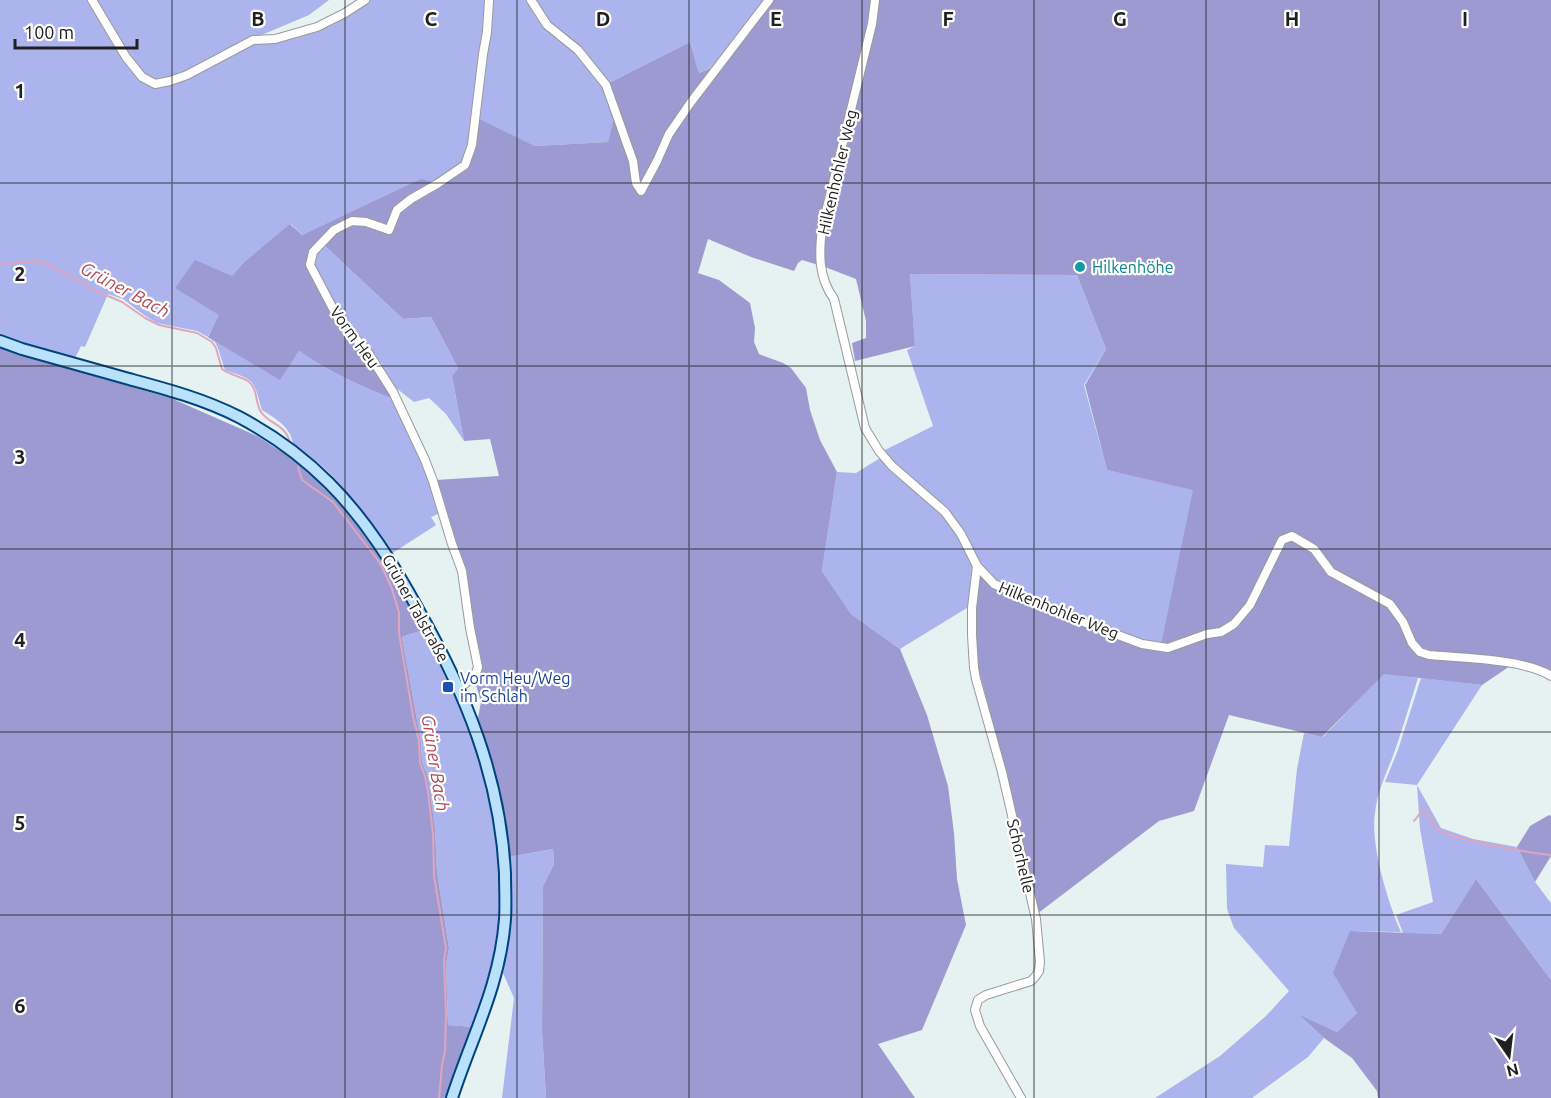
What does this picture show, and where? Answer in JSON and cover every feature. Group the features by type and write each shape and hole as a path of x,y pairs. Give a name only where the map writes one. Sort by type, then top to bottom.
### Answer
{"main road":[{"name":"Grüner Talstraße","path":"0,341 202,401 240,418 269,435 295,453 348,503 371,532 418,608 459,688 479,737 499,812 504,864 505,917 498,966 489,1000 452,1098"}],"street":[{"path":"92,0 126,57 142,77 155,84 187,75 253,40 275,39 317,27 365,0"},
{"name":"Vorm Heu","path":"459,688 472,678 478,667 462,571 433,481 393,392 367,351 339,320 310,265 313,252 334,230 352,221 366,222 389,230 397,210 465,165 472,145 483,54 488,32 489,0"},
{"path":"531,0 548,25 578,50 606,85 633,161 636,183 641,191 669,134 770,0"},
{"name":"Hilkenhohler Weg","path":"875,0 872,24 822,228 819,255 826,288 834,299 866,428 879,451 892,466 945,512 961,534 977,566 994,584 1070,617 1142,644 1168,648 1207,634 1221,632 1234,624 1250,605 1282,540 1292,536 1314,549 1331,572 1390,604 1403,622 1412,643 1420,652 1429,655 1517,664 1543,671 1551,676"},
{"name":"Schorhelle","path":"977,566 972,608 976,679 1002,772 1036,919 1040,962 1039,971 1031,981 986,995 978,1000 975,1010 980,1026 1021,1098"}],"shaded area":[{"path":"0,0 90,0 125,58 155,84 170,82 254,41 296,35 366,0 487,0 470,145 463,165 437,183 421,180 302,235 291,224 243,263 232,276 220,315 208,336 280,379 299,351 322,366 395,400 423,461 440,513 431,517 436,525 391,554 337,481 293,444 292,438 282,424 262,410 252,382 225,370 215,342 197,331 157,323 123,299 108,294 85,347 81,346 74,360 0,334"},
{"path":"93,0 329,0 309,15 252,39 187,73 157,82 143,76 127,57"},
{"path":"490,0 528,0 577,51 604,86 616,113 608,142 535,146 477,119"},
{"path":"532,0 767,0 720,63 699,73 690,42 607,84 548,24"},
{"path":"773,0 1551,0 1551,675 1513,664 1482,685 1384,674 1322,737 1229,715 1194,811 1159,821 1037,914 1005,771 978,667 976,639 978,574 993,588 1010,597 1160,649 1193,490 1107,470 1085,385 1106,349 1077,275 910,274 915,346 855,361 852,343 866,338 866,321 856,279 802,260 794,271 751,257 708,239 698,273 719,280 750,303 755,328 754,342 759,354 791,368 806,388 810,410 820,440 837,472 822,571 851,614 900,649 927,715 948,786 957,879 966,925 922,1030 878,1044 915,1098 546,1098 542,1030 543,887 554,864 553,849 508,857 503,811 478,718 481,702 475,681 482,672 481,664 457,550 436,480 499,476 490,439 464,441 452,376 458,368 431,317 403,319 324,245 341,230 355,224 370,225 391,232 399,211 468,167 477,118 535,146 608,142 616,110 607,84 690,42 699,73 724,62"},
{"path":"421,179 437,183 410,197 388,226 367,220 332,228 308,265 323,294 365,352 395,400 322,366 299,351 280,380 208,337 219,315 175,288 195,260 232,276 243,263 290,224 302,235"},
{"path":"324,245 403,319 431,317 458,368 452,376 464,441 446,414 429,398 414,402 396,388 368,349 342,319 313,265 315,253"},
{"path":"910,274 1077,275 1106,349 1084,385 1107,470 1194,489 1161,645 1095,625 995,581 985,572 966,535 957,523 883,451 933,426 907,350 915,346"},
{"path":"0,348 173,399 257,436 305,468 346,511 394,578 423,630 402,637 435,828 437,872 449,948 446,965 448,1025 473,1027 448,1098 0,1098"},
{"path":"880,458 893,473 940,512 967,551 972,566 970,606 900,649 851,614 822,571 837,472 856,473"},
{"path":"423,630 459,704 471,735 488,793 498,854 500,914 497,944 490,975 473,1027 448,1025 446,965 449,948 437,872 435,828 402,637"},
{"path":"1384,673 1418,678 1380,791 1374,826 1386,890 1401,932 1350,931 1357,1013 1337,1032 1301,1017 1324,1038 1308,1057 1252,1098 1155,1098 1220,1056 1266,1016 1289,991 1234,928 1227,909 1226,864 1263,867 1265,845 1289,846 1297,769 1304,733 1323,737"},
{"path":"1421,678 1482,685 1417,785 1385,782 1398,750"},
{"path":"1417,785 1441,828 1473,839 1517,847 1535,882 1551,903 1551,980 1476,879 1441,934 1403,933 1396,915 1433,902 1420,829"},
{"path":"1551,816 1551,856 1535,882 1517,847 1530,826"},
{"path":"553,849 554,864 543,888 542,1030 546,1098 502,1098 514,998 503,973 510,917 508,857"},
{"path":"1476,879 1551,980 1551,1098 1378,1098 1377,1091 1352,1058 1324,1038 1299,1015 1337,1032 1357,1013 1333,973 1350,931 1441,934"}],"waterway":[{"name":"Grüner Bach","path":"0,263 35,261 45,263 92,289 122,302 159,325 197,333 212,342 222,369 251,384 261,412 284,431 290,442"},
{"name":"Grüner Bach","path":"298,467 302,480 333,502 380,563 391,586 399,612 399,633 419,741 420,763 428,792 433,834 434,876 446,948 444,961 445,1051 439,1098"},
{"path":"1414,821 1422,811 1426,810 1432,823 1442,832 1490,845 1551,855"}],"place":[{"name":"Hilkenhöhe","path":"1080,267"},
{"name":"Vorm Heu/Weg im Schlah","path":"448,687"}]}
